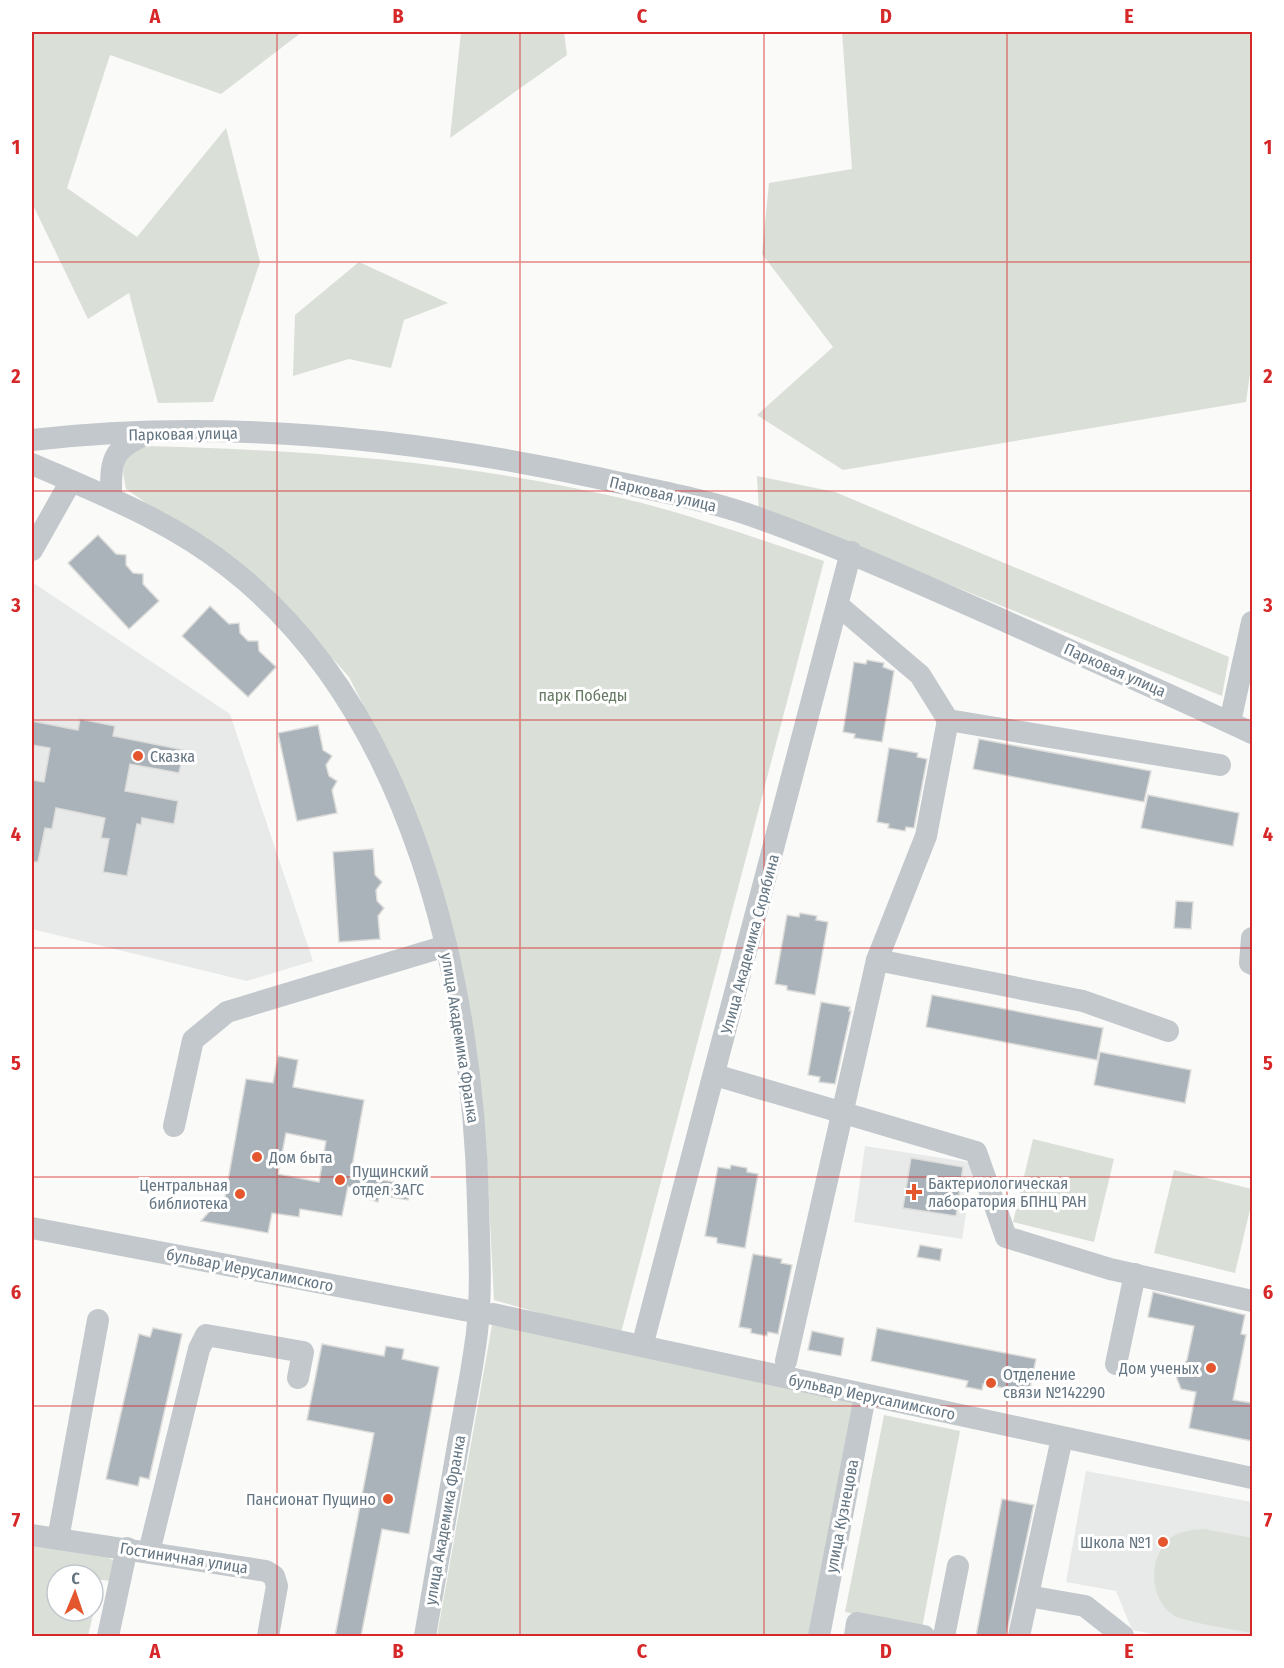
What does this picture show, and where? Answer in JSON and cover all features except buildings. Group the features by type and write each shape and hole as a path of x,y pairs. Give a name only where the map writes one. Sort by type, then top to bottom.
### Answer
{"street":[{"name":"Парковая улица","path":"32,440 151,433 244,433 409,443 521,462 649,488 744,513 851,552 1252,733"},
{"path":"111,497 111,470 116,453 129,442 151,433"},
{"name":"улица Академика Франка","path":"32,464 111,497 183,536 231,569 270,603 312,649 344,693 371,740 400,801 446,946 472,1095 478,1182 478,1312 425,1636"},
{"path":"32,550 37,529 71,481"},
{"name":"Улица Академика Скрябина","path":"645,1335 851,552"},
{"path":"786,1361 840,1112 877,960 926,836 948,720 920,675 838,606"},
{"path":"1230,722 1252,622"},
{"path":"948,720 1220,765"},
{"path":"1252,938 1250,963 1252,964"},
{"path":"174,1126 193,1040 227,1012 446,946"},
{"path":"877,960 1083,1001 1168,1031"},
{"path":"715,1076 976,1152 1006,1237 1135,1274 1252,1301"},
{"name":"бульвар Иерусалимского","path":"32,1228 469,1311"},
{"path":"1116,1364 1135,1274"},
{"name":"бульвар Иерусалимского","path":"493,1314 1252,1478"},
{"path":"58,1539 98,1320"},
{"path":"149,1552 199,1349 206,1335 303,1352 298,1378"},
{"name":"улица Кузнецова","path":"821,1626 865,1396"},
{"path":"1019,1636 1062,1438"},
{"name":"Гостиничная улица","path":"32,1535 266,1571 274,1576 277,1586 268,1636"},
{"path":"108,1636 127,1548"},
{"path":"944,1636 958,1566"},
{"path":"1028,1596 1085,1606 1123,1636"},
{"path":"821,1626 924,1636"}],"shaded area":[{"name":"Сказка","path":"32,582 230,714 313,961 247,981 32,929"},
{"name":"Бактериологическая лаборатория БПНЦ РАН","path":"865,1146 974,1163 962,1239 854,1222"},
{"name":"Школа №1","path":"1086,1471 1252,1502 1252,1636 1163,1636 1132,1630 1116,1591 1066,1582"}],"green space":[{"path":"32,32 302,32 221,94 110,55 67,188 137,237 226,128 260,262 213,402 158,403 129,293 88,319 32,203"},
{"path":"461,32 564,32 567,55 450,138"},
{"path":"842,32 1252,32 1252,359 1246,402 843,470 757,415 833,347 762,254 769,183 852,169"},
{"path":"359,262 448,303 404,320 391,368 349,359 293,376 295,315"},
{"name":"парк Победы","path":"146,446 333,455 457,468 519,478 642,503 711,523 824,561 621,1333 582,1325 494,1300 486,1142 465,984 441,886 403,783 349,677 269,587 126,489 123,473 125,455"},
{"path":"757,476 835,492 1229,657 1222,696 833,537 759,514"},
{"path":"1033,1139 1114,1159 1094,1242 1013,1222"},
{"path":"1174,1170 1252,1189 1252,1201 1235,1273 1154,1253"},
{"path":"492,1325 859,1395 819,1636 437,1636"},
{"path":"884,1415 960,1431 922,1628 845,1612"},
{"path":"1204,1529 1252,1538 1252,1633 1175,1616 1160,1600 1154,1579 1157,1557 1162,1547 1177,1534"},
{"path":"32,1544 102,1555 113,1560 114,1581 105,1580 105,1563 45,1563 45,1623 91,1623 88,1636 32,1636"}],"place":[{"name":"Сказка","path":"138,756"},
{"name":"Дом быта","path":"257,1157"},
{"name":"Пущинский отдел ЗАГС","path":"340,1180"},
{"name":"Бактериологическая лаборатория БПНЦ РАН","path":"914,1192"},
{"name":"Центральная библиотека","path":"240,1194"},
{"name":"Дом ученых","path":"1211,1368"},
{"name":"Отделение связи №142290","path":"991,1383"},
{"name":"Пансионат Пущино","path":"388,1499"},
{"name":"Школа №1","path":"1163,1542"}]}
